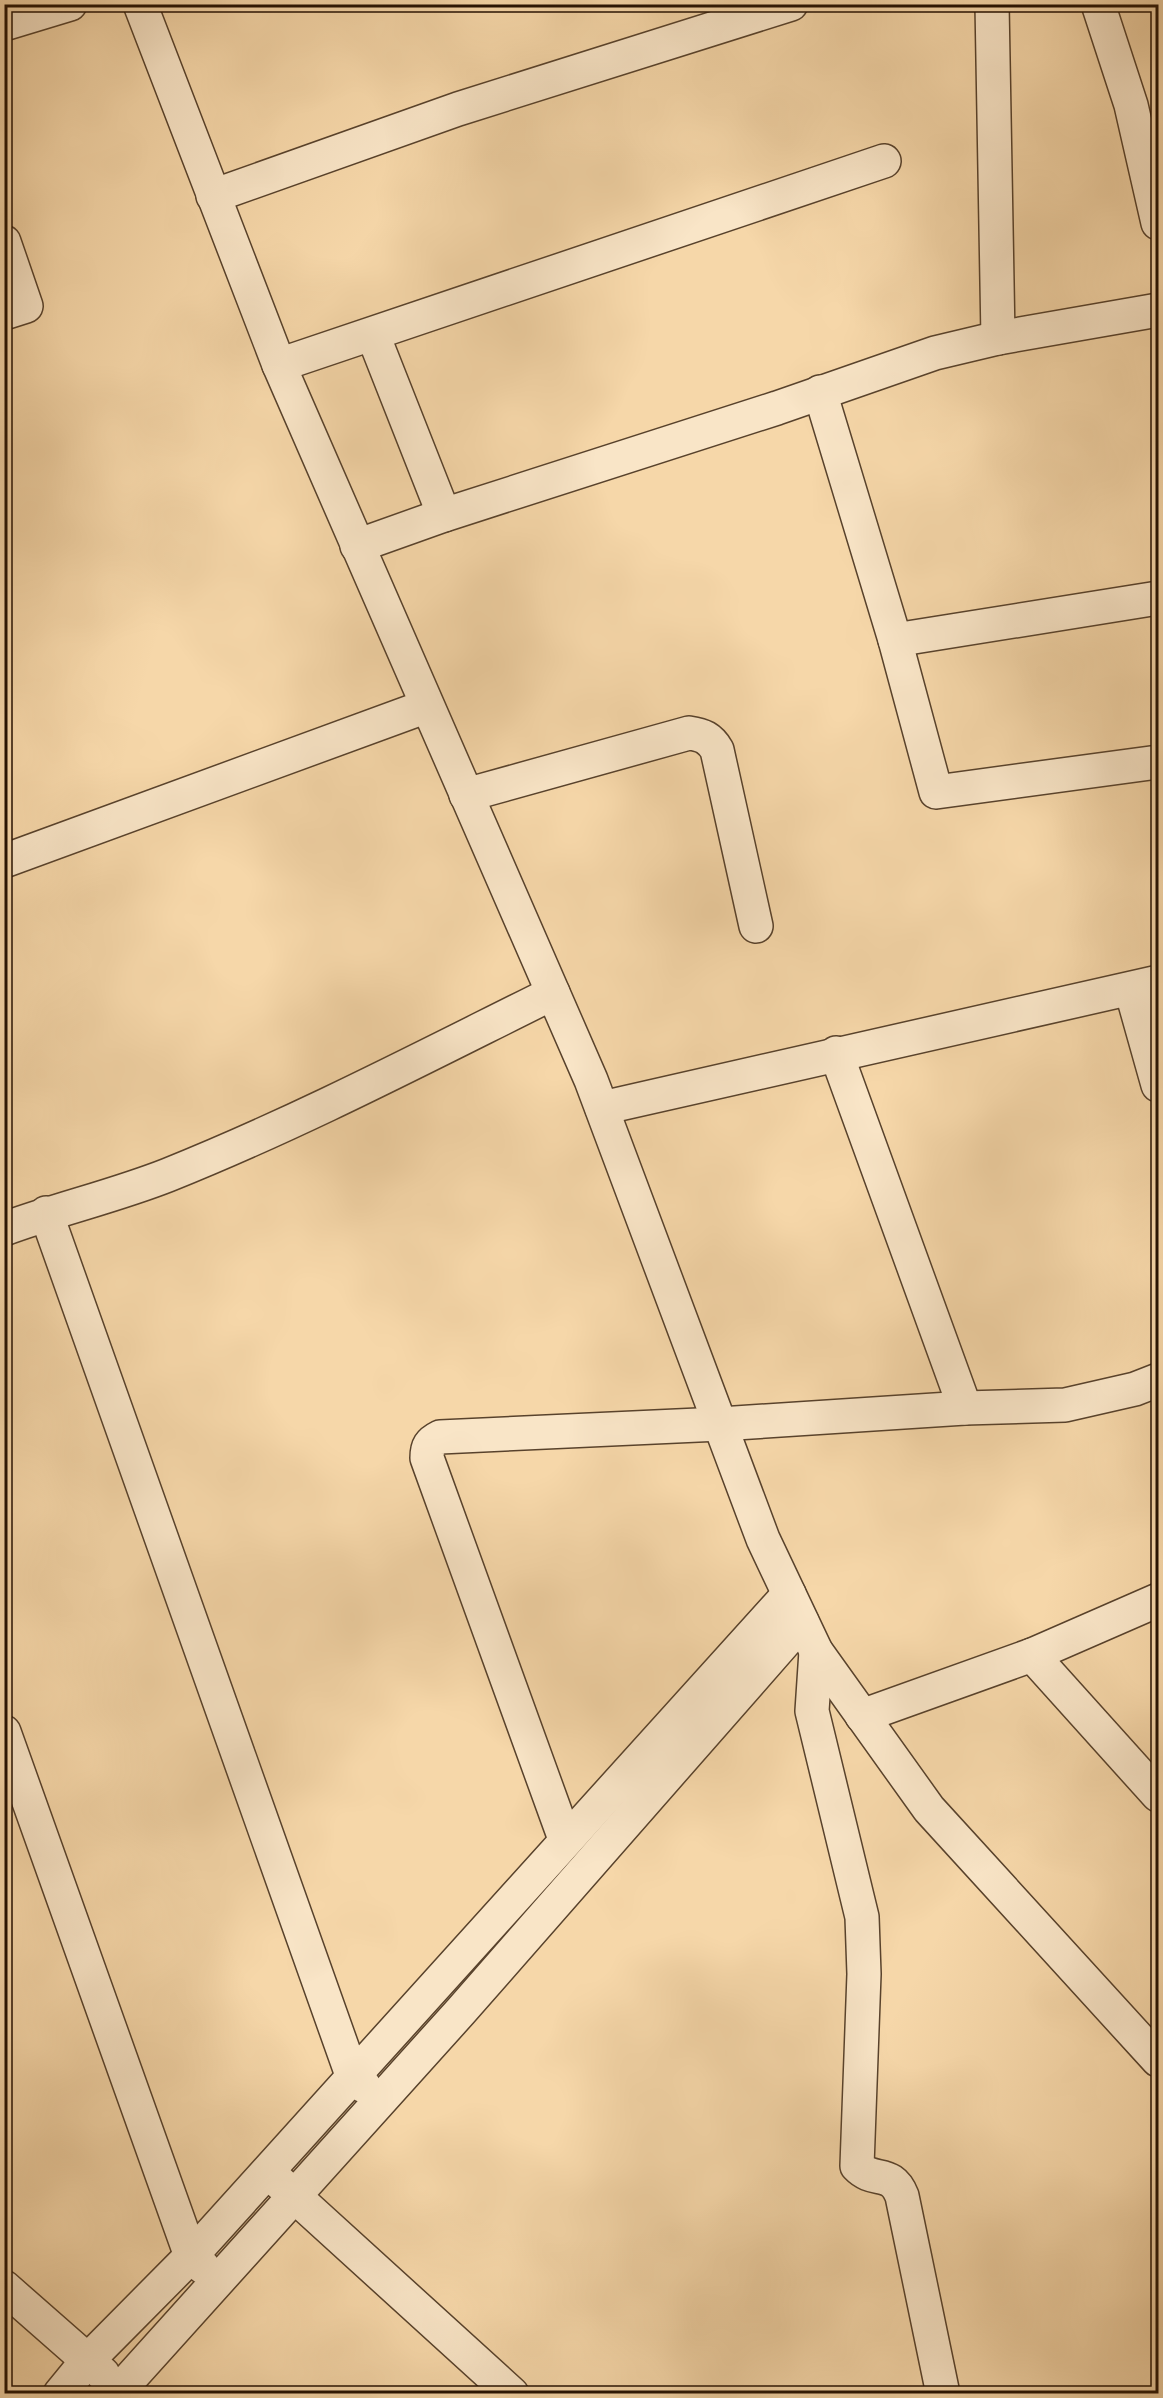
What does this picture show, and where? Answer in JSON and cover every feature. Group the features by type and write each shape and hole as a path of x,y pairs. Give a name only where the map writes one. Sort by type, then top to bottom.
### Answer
{"street":[{"path":"4,24 70,4"},
{"path":"140,4 279,365 602,1108 763,1539 816,1651 929,1809 1158,2060"},
{"path":"213,196 458,109 791,4"},
{"path":"992,4 998,338"},
{"path":"1098,4 1131,105 1158,222"},
{"path":"279,365 884,161"},
{"path":"4,242 26,306 4,313"},
{"path":"357,546 444,514 820,392 935,352 998,338 1158,310"},
{"path":"373,335 444,514"},
{"path":"820,392 895,640 936,792 1158,762"},
{"path":"895,640 1158,598"},
{"path":"4,861 427,706"},
{"path":"466,795 689,733 700,734 711,740 717,750 756,926"},
{"path":"602,1108 836,1053 1145,985 1158,1085"},
{"path":"4,1229 46,1213 166,1176 330,1103 553,993"},
{"path":"836,1053 965,1408"},
{"path":"46,1213 352,2075 381,2100"},
{"path":"565,1839 428,1458 427,1448 431,1441 440,1437 720,1424 965,1408 1065,1405 1135,1389 1158,1380"},
{"path":"862,1716 1032,1655 1158,1600"},
{"path":"60,2394 87,2361 190,2256 565,1839 795,1608"},
{"path":"4,2287 118,2391 381,2100 795,1608"},
{"path":"816,1651 812,1711 862,1917 864,1974 856,2166 864,2174 890,2178 898,2185 943,2394"},
{"path":"1032,1655 1158,1795"},
{"path":"4,1732 190,2256 218,2281"},
{"path":"267,2170 497,2389"}]}
